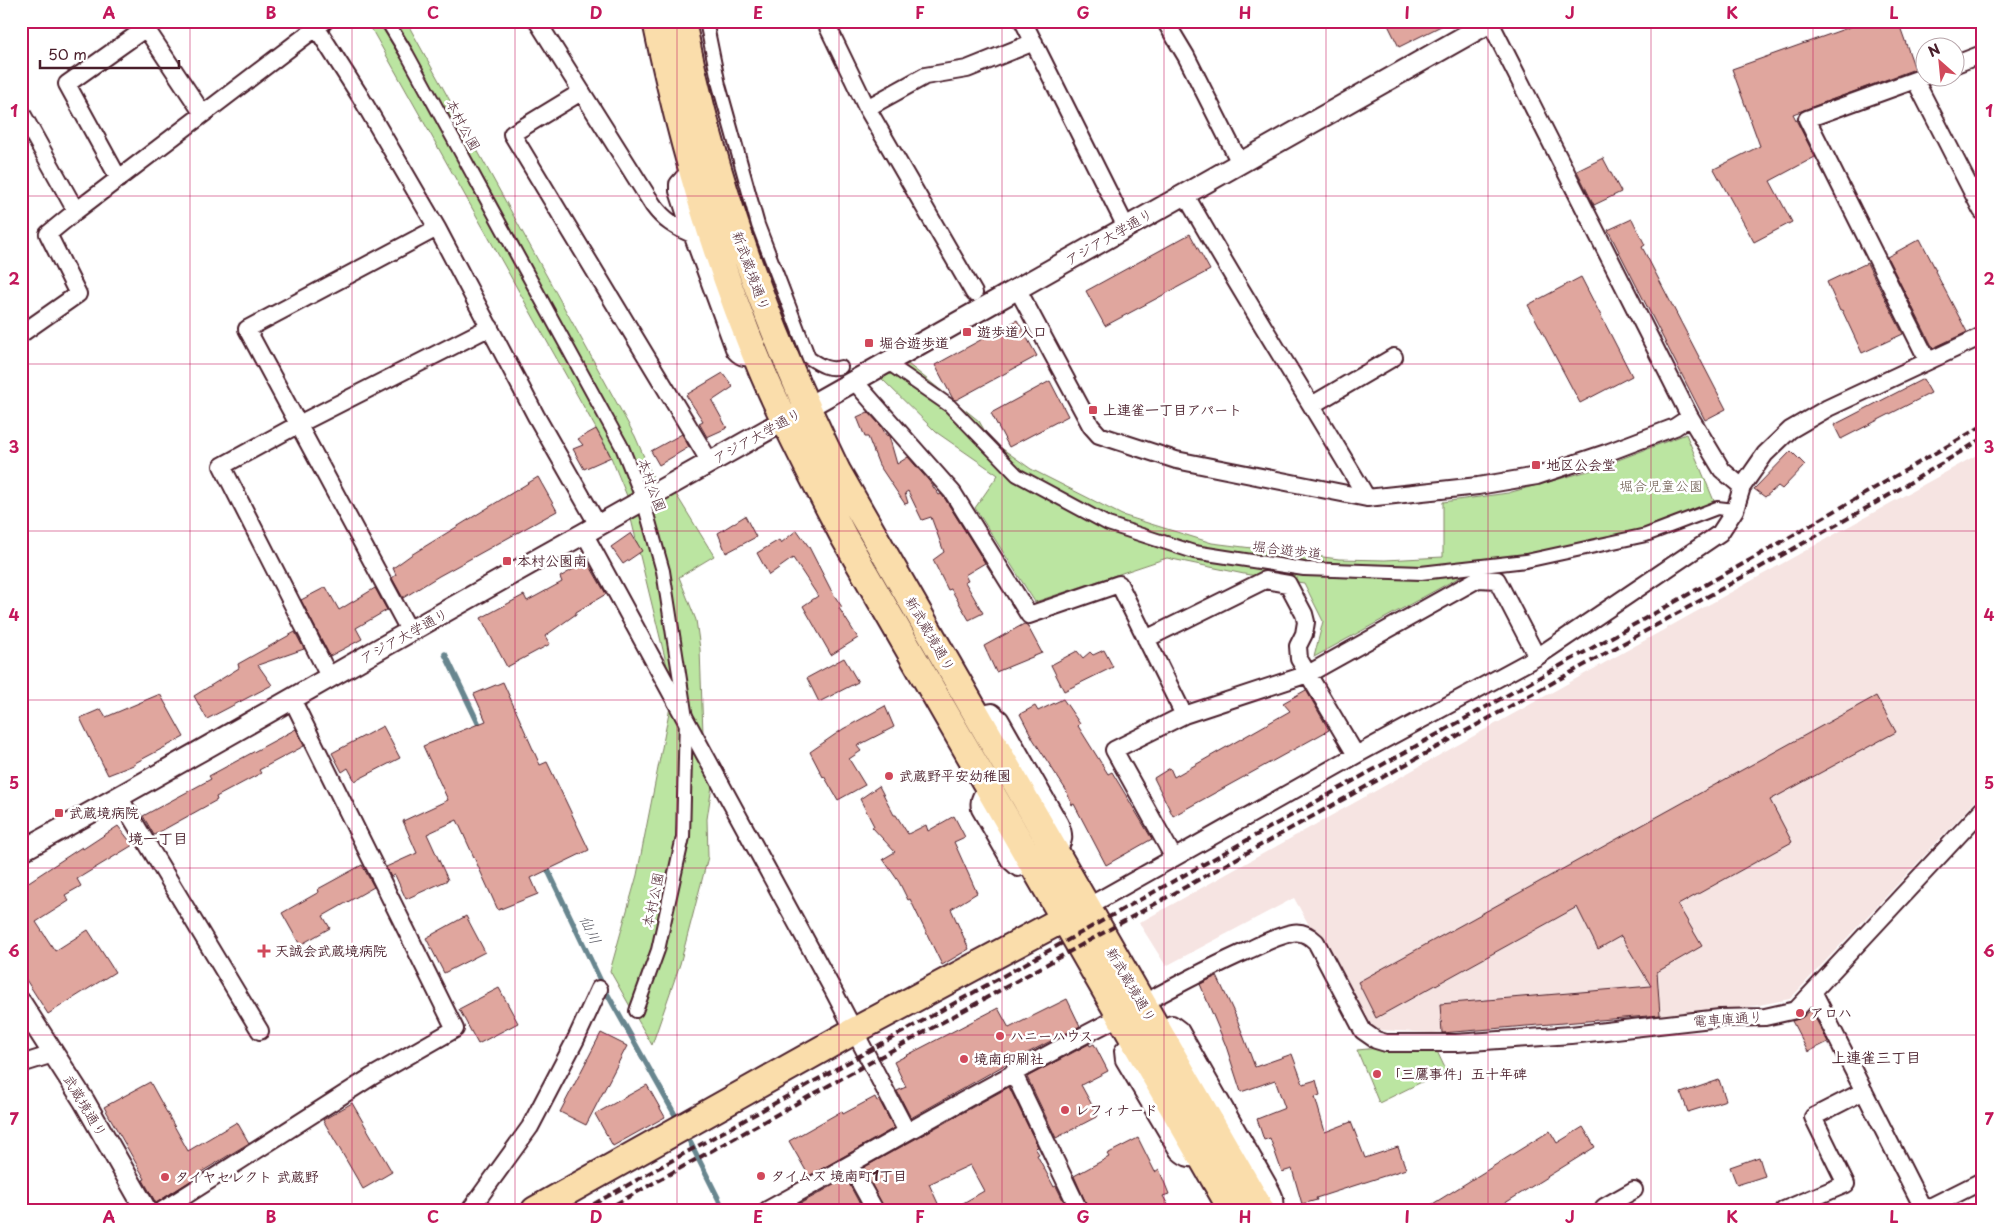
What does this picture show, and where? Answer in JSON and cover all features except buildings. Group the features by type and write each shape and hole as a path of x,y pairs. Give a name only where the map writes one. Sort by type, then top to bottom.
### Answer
{"main road":[{"name":"新武蔵境通り","path":"656,21 692,174 720,262 756,354 841,479 1055,852 1075,912"},
{"name":"新武蔵境通り","path":"682,21 707,132 743,252 775,335 796,414 844,536 1032,864 1075,912 1146,1035 1261,1210"},
{"path":"535,1210 854,1031 1075,912"},
{"name":"新武蔵境通り","path":"1146,1035 1202,1156 1232,1210"}],"street":[{"name":"本村公園","path":"387,21 407,54 622,447 643,500 662,571 686,718 683,837 658,950 636,1011"},
{"path":"537,21 653,205 662,217 674,227 692,234"},
{"path":"706,21 719,85 758,225 809,358 821,366 834,369 841,367"},
{"path":"825,21 867,108 974,293"},
{"path":"1024,21 1126,227"},
{"path":"1165,21 1186,56 1240,163"},
{"name":"アジア大学通り","path":"21,851 1491,22"},
{"path":"1491,22 1690,417 1722,470 1742,487"},
{"path":"21,334 78,294 48,234 320,24 437,228 490,327 686,718 907,1132"},
{"path":"119,179 66,84 144,25 203,114"},
{"path":"867,108 925,76 967,69 1034,42"},
{"path":"1966,60 1982,54"},
{"path":"1916,79 1808,119 1928,360"},
{"path":"1925,88 1982,211"},
{"path":"581,92 512,134 710,462"},
{"path":"21,112 76,211"},
{"path":"692,174 684,176 678,184 678,191 692,234 735,351 740,357 746,358 756,354"},
{"path":"1185,194 1224,263 1367,498"},
{"path":"410,632 247,329 437,228"},
{"path":"1018,290 1091,426 1100,435 1176,460 1367,498 1478,486 1537,476 1675,427 1690,417"},
{"path":"330,678 222,466 299,424 490,327"},
{"path":"1075,912 1356,755 1537,657 1720,533 1734,510 1742,487 1765,454 1790,430 1828,408 1982,336"},
{"path":"1312,405 1394,357"},
{"name":"堀合遊歩道","path":"888,363 950,406 1017,475 1108,524 1194,552 1304,569 1421,573 1526,561 1646,535 1717,508 1734,510"},
{"path":"855,382 953,493 1030,615 1119,584 1184,715"},
{"path":"1174,858 1114,750 1184,715 1308,674 1478,579 1497,580 1537,657"},
{"path":"1146,639 1265,580 1288,584 1304,614 1306,622 1304,634 1298,646 1299,659 1356,755"},
{"path":"163,1210 371,1077 455,1029 292,699"},
{"path":"119,797 260,1031"},
{"name":"電車庫通り","path":"1132,1010 1202,971 1230,958 1285,935 1301,933 1310,936 1316,942 1363,1031 1376,1040 1386,1043 1466,1043 1571,1035 1720,1018 1765,1018 1796,1010 1814,993 1982,810"},
{"path":"470,1210 530,1127 576,1039 599,988"},
{"path":"1814,993 1924,1210 1982,1181"},
{"name":"武蔵境通り","path":"21,1003 84,1100 146,1210"},
{"path":"767,1210 1013,1072 1132,1010"},
{"path":"1146,1035 1172,1024 1180,1030 1270,1188 1276,1200 1273,1210"},
{"path":"21,1064 53,1054"},
{"path":"1013,1072 1078,1210"},
{"path":"1784,1210 1846,1184 1813,1117 1864,1091"},
{"path":"850,1165 875,1210"},
{"path":"1604,1207 1627,1199"}],"shaded area":[{"path":"1982,452 1982,794 1790,999 1734,1010 1433,1033 1380,1030 1365,1022 1359,1016 1294,898 1166,966 1139,923"}],"green space":[{"path":"367,21 406,21 635,436 654,480 627,496 608,450"},
{"name":"堀合児童公園","path":"908,364 979,421 990,440 1031,469 1122,515 1212,543 1339,559 1385,560 1443,557 1443,502 1508,493 1592,470 1686,434 1717,508 1646,535 1478,567 1314,657 1323,621 1304,583 1244,574 1167,558 1035,602 975,508 998,475 936,432 881,378"},
{"path":"674,491 714,556 679,577 696,620 700,649 703,734 667,666 630,515"},
{"path":"670,707 712,786 707,819 708,857 680,964 652,1045 610,971 637,875"},
{"path":"1433,1043 1446,1070 1379,1103 1357,1050"}],"waterway":[{"name":"仙川","path":"445,654 481,729"},
{"name":"仙川","path":"545,864 604,988 679,1122"},
{"name":"仙川","path":"686,1134 724,1210"}],"railway":[{"path":"583,1210 1750,560 1982,426"},
{"path":"605,1210 1881,500 1982,439"}],"place":[{"name":"遊歩道入口","path":"967,332"},
{"name":"堀合遊歩道","path":"869,343"},
{"name":"上連雀一丁目アパート","path":"1093,410"},
{"name":"地区公会堂","path":"1536,465"},
{"name":"本村公園南","path":"507,561"},
{"name":"武蔵野平安幼稚園","path":"889,776"},
{"name":"武蔵境病院","path":"59,813"},
{"name":"天誠会武蔵境病院","path":"264,951"},
{"name":"アロハ","path":"1800,1013"},
{"name":"ハニーハウス","path":"1000,1036"},
{"name":"境南印刷社","path":"964,1059"},
{"name":"「三鷹事件」五十年碑","path":"1377,1074"},
{"name":"レフィナード","path":"1065,1110"},
{"name":"タイムズ 境南町1丁目","path":"761,1176"},
{"name":"タイヤセレクト 武蔵野","path":"165,1177"}],"district":[{"name":"境一丁目","path":"158,839"},
{"name":"上連雀三丁目","path":"1876,1058"}]}
